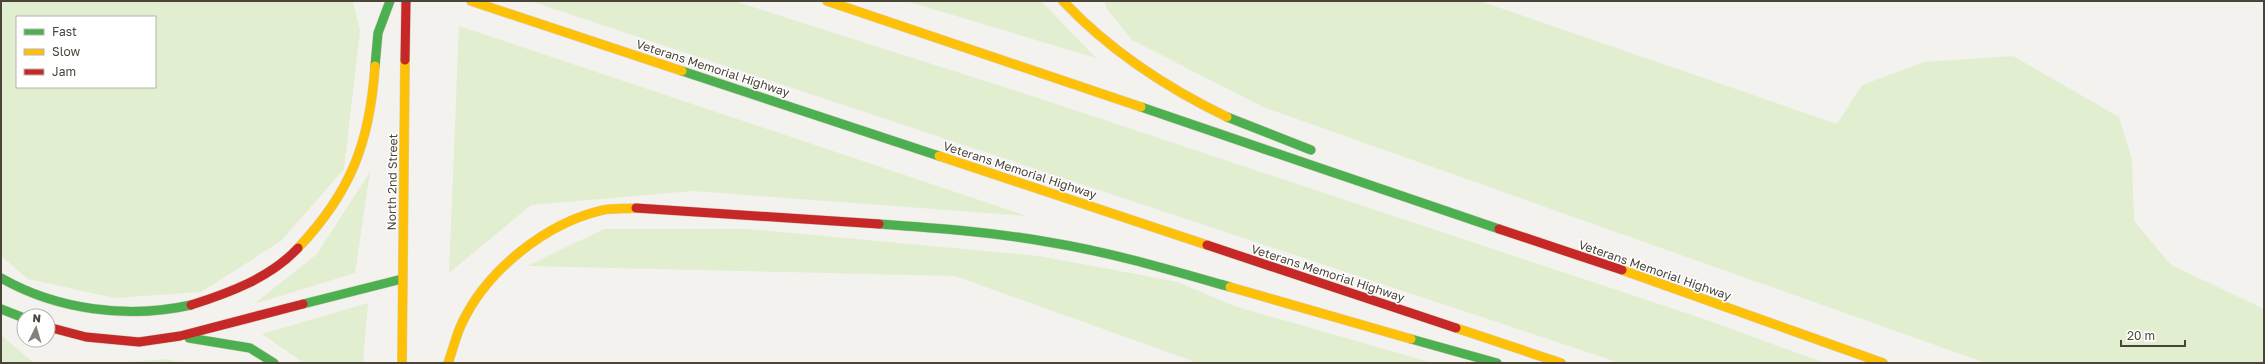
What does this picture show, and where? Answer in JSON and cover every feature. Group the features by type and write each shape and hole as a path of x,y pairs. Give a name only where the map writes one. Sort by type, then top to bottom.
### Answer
{"main road":[{"path":"1,278 44,298 82,308 116,313 153,311 185,308 218,297 254,281 283,262 308,239 320,225 345,187 366,133 377,37 390,1"},
{"name":"North 2nd Street","path":"402,363 406,1"},
{"name":"Veterans Memorial Highway","path":"471,1 1562,363"},
{"name":"Veterans Memorial Highway","path":"828,1 1627,272 1883,363"},
{"path":"1063,1 1081,22 1104,42 1154,77 1232,119 1321,154"},
{"path":"1411,189 1627,272"},
{"path":"448,363 462,323 480,293 528,246 572,221 604,210 644,208 972,231 1058,242 1120,256 1497,363"},
{"path":"56,329 86,337 139,342 180,336 402,279"},
{"path":"1,309 16,315"},
{"path":"180,336 250,348 274,363"}],"green space":[{"path":"1,1 353,1 360,31 344,169 281,241 201,292 115,298 28,279 1,256"},
{"path":"530,1 734,1 1035,97 1704,319 1825,363 1620,363"},
{"path":"906,1 1041,1 1096,58"},
{"path":"1104,1 1480,1 1837,124 1862,85 1924,62 2013,56 2119,117 2132,159 2134,221 2171,265 2264,309 2264,363 1986,363 1263,107 1132,40 1107,9"},
{"path":"459,26 1027,216 693,191 531,205 449,273"},
{"path":"370,172 355,273 254,304 317,254"},
{"path":"604,229 748,229 1039,256 1178,282 1234,306 1433,363 1198,363 955,276 527,266"},
{"path":"368,303 363,363 304,363 262,334"},
{"path":"1,335 34,363 1,363"},
{"path":"166,359 182,363 117,363"}],"traffic: fast":[{"path":"375,66 378,33 390,1"},
{"path":"682,71 939,156"},
{"path":"1141,107 1499,229"},
{"path":"1227,117 1311,150"},
{"path":"879,224 985,233 1071,246 1140,262 1230,287"},
{"path":"1,278 45,298 93,309 143,311 191,305"},
{"path":"303,304 402,279"},
{"path":"1,309 16,315"},
{"path":"189,338 250,348 274,363"},
{"path":"1411,339 1497,363"}],"traffic: slow":[{"path":"471,1 682,71"},
{"path":"827,1 1141,107"},
{"path":"1063,1 1119,52 1160,80 1227,117"},
{"path":"402,363 405,60"},
{"path":"298,248 332,207 354,164 368,119 375,66"},
{"path":"939,156 1207,245"},
{"path":"448,363 462,323 473,303 503,267 520,252 540,237 582,216 603,210 636,208"},
{"path":"1622,270 1883,363"},
{"path":"1230,287 1411,339"},
{"path":"1456,328 1561,363"}],"traffic: jam":[{"path":"405,60 406,1"},
{"path":"636,208 879,224"},
{"path":"1499,229 1622,270"},
{"path":"1207,245 1456,328"},
{"path":"191,305 234,290 262,276 287,259 298,248"},
{"path":"56,329 86,337 139,342 180,336 303,304"}]}
